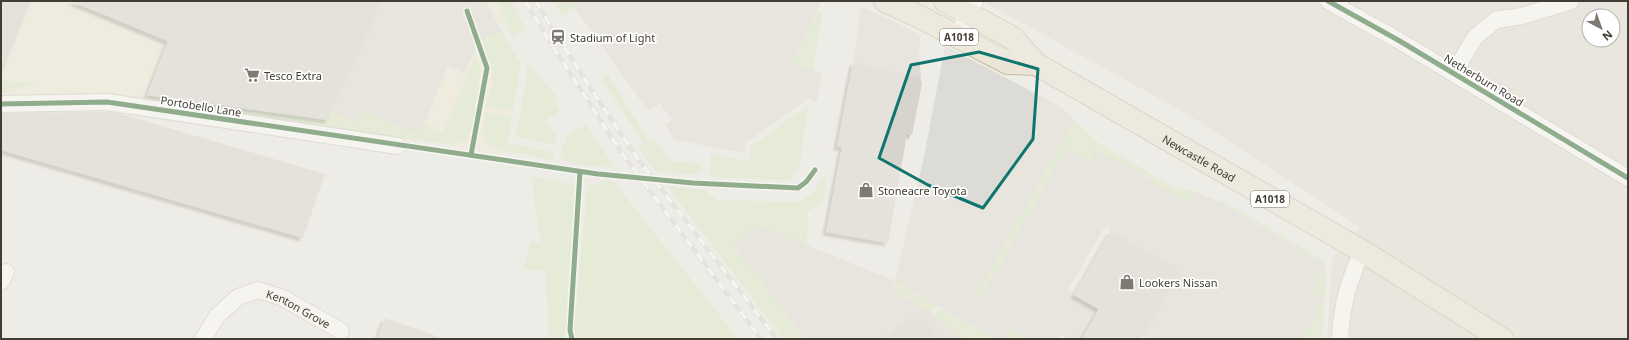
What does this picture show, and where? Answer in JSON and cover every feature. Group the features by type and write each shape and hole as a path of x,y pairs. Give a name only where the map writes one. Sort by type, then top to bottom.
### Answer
{"highway":[{"name":"Newcastle Road","path":"885,1 1008,63 1036,64 1362,251 1502,339"},
{"name":"A1018","path":"945,1 971,7 1013,38 1036,64"}],"street":[{"name":"Netherburn Road","path":"1328,1 1454,73 1628,178"},
{"path":"1454,73 1475,37 1496,20 1522,16 1571,1"},
{"path":"957,36 971,7"},
{"name":"Portobello Lane","path":"1,104 107,102 398,146"},
{"path":"1340,339 1344,302 1349,281 1362,251"},
{"name":"Kenton Grove","path":"203,339 217,316 238,296 258,290 283,298 341,331"}],"highlighted area":[{"path":"979,52 1038,69 1033,139 983,208 928,185 879,158 911,65"}],"shaded area":[{"path":"1,1 496,1 505,21 498,25 508,45 510,44 520,63 505,156 452,145 82,96 1,98"},
{"path":"382,1 486,1 501,31 480,41 464,73 448,65 426,120 417,133 360,110 355,123 332,112"},
{"name":"Stadium of Light","path":"570,1 821,1 793,63 822,73 817,102 809,98 745,143 745,153 675,140 665,125 672,120 660,103 648,111"},
{"path":"982,1 1628,1 1628,339 1327,339 1332,258 1360,227 1187,114"},
{"path":"861,6 921,35 919,47 921,80 917,77 853,62"},
{"path":"945,46 1063,108 1074,120 976,296 979,301 1066,149 1090,163 1096,150 1188,202 1195,191 1219,202 1326,265 1310,292 1324,300 1301,339 1149,339 1143,335 1180,270 1105,226 1067,291 1099,309 1082,339 1069,339 1061,335 1058,339 1027,339 996,320 1011,339 996,339 895,281 924,157"},
{"path":"758,225 895,281 891,289 896,295 905,298 931,312 964,339 806,339 732,243"}],"green space":[{"path":"496,1 511,1 526,29 512,36"},
{"path":"553,1 570,1 575,7 562,16"},
{"path":"816,11 822,13 813,70 793,64"},
{"path":"501,31 520,63 513,112 487,106 493,74 491,64 483,46 483,40"},
{"path":"474,61 479,65 480,77 472,128 467,138 454,145 248,118 212,104 328,120 332,112 354,123 360,110 417,133 424,123 442,133"},
{"path":"527,61 558,98 554,101 560,111 546,120 557,136 555,145 515,136 526,84"},
{"path":"608,74 650,142 654,139 671,161 702,164 700,174 696,175 655,171 638,147 643,143 602,79"},
{"path":"1,81 35,83 1,94"},
{"path":"808,106 799,170 794,169 791,180 710,177 711,154 749,161 751,146"},
{"path":"486,112 512,117 507,143 554,152 552,160 491,148 483,139"},
{"path":"1074,120 1099,143 1175,188 1195,191 1188,202 1096,151 1090,163 1066,149 979,301 975,296"},
{"path":"586,124 615,168 576,164 560,158 566,136"},
{"path":"531,176 575,185 565,339 549,339 546,271 524,269 531,241 541,243"},
{"path":"823,177 826,178 823,201 812,210 808,211 807,245 758,225 732,243 805,339 783,339 667,186 705,190 717,200 800,202 814,192"},
{"path":"603,180 614,182 738,339 576,339 574,331 587,188 589,184 596,185"},
{"path":"1221,200 1324,260 1324,264 1219,202"},
{"path":"1326,265 1323,339 1301,339 1324,300 1310,292"},
{"path":"895,281 937,305 931,312 905,298 896,295 891,289"},
{"path":"941,308 996,339 964,339 935,315"},
{"path":"994,319 1027,339 1011,339"}],"building":[{"path":"1,1 31,1 2,74 1,74"},
{"name":"Tesco Extra","path":"71,1 382,1 328,120 147,95 168,41"},
{"name":"Stoneacre Toyota","path":"853,62 918,77 922,84 912,135 907,134 888,243 826,232 842,147 837,147"},
{"path":"3,113 118,113 325,174 303,238 1,150 1,122"},
{"name":"Lookers Nissan","path":"1111,230 1180,270 1141,339 1082,339 1099,309 1074,295"},
{"path":"915,317 919,321 923,318 939,339 886,339"},
{"path":"385,318 439,337 438,339 377,339"}],"railway":[{"path":"525,1 621,152 761,339"},
{"path":"536,1 551,27 635,155 777,339"}],"cycle path":[{"path":"1328,1 1398,40 1628,178"},
{"path":"467,11 487,68 471,155"},
{"path":"1,104 107,102 598,174 693,183 798,188 806,182 815,170"},
{"path":"572,339 570,330 580,172"}],"place":[{"name":"Stadium of Light","path":"558,37"},
{"name":"Tesco Extra","path":"252,75"},
{"name":"Stoneacre Toyota","path":"866,190"},
{"name":"Lookers Nissan","path":"1127,282"}]}
